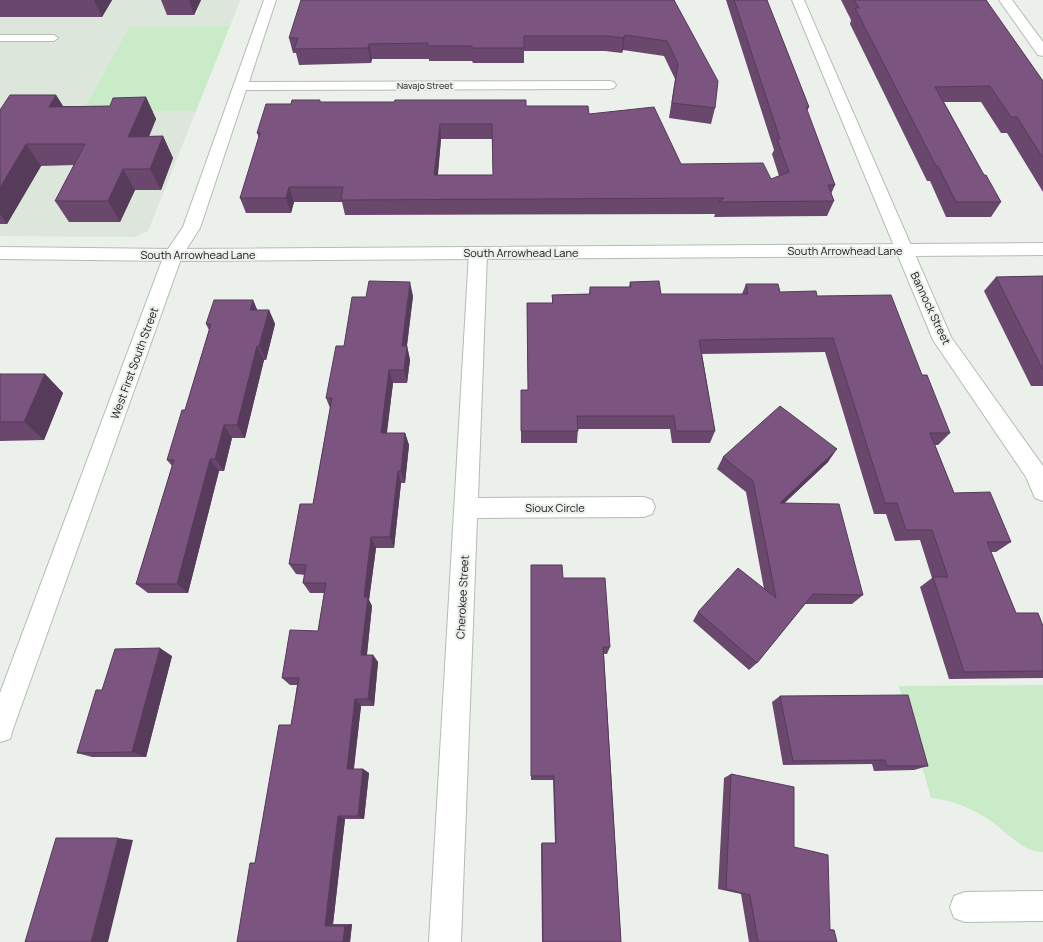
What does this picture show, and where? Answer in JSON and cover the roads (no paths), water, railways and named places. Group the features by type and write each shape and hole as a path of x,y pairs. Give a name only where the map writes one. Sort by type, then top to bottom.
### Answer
{"street":[{"name":"West First South Street","path":"0,729 173,255 191,228 270,0"},
{"name":"Bannock Street","path":"798,0 943,340 1035,472 1043,491"},
{"path":"1004,0 1043,52"},
{"name":"Navajo Street","path":"240,86 609,85"},
{"name":"South Arrowhead Lane","path":"0,254 173,255 1043,249"},
{"name":"Cherokee Street","path":"445,942 467,508 478,253"},
{"name":"Sioux Circle","path":"467,508 644,507"},
{"path":"965,907 1043,906"}],"lane":[{"path":"0,38 54,38"}]}
